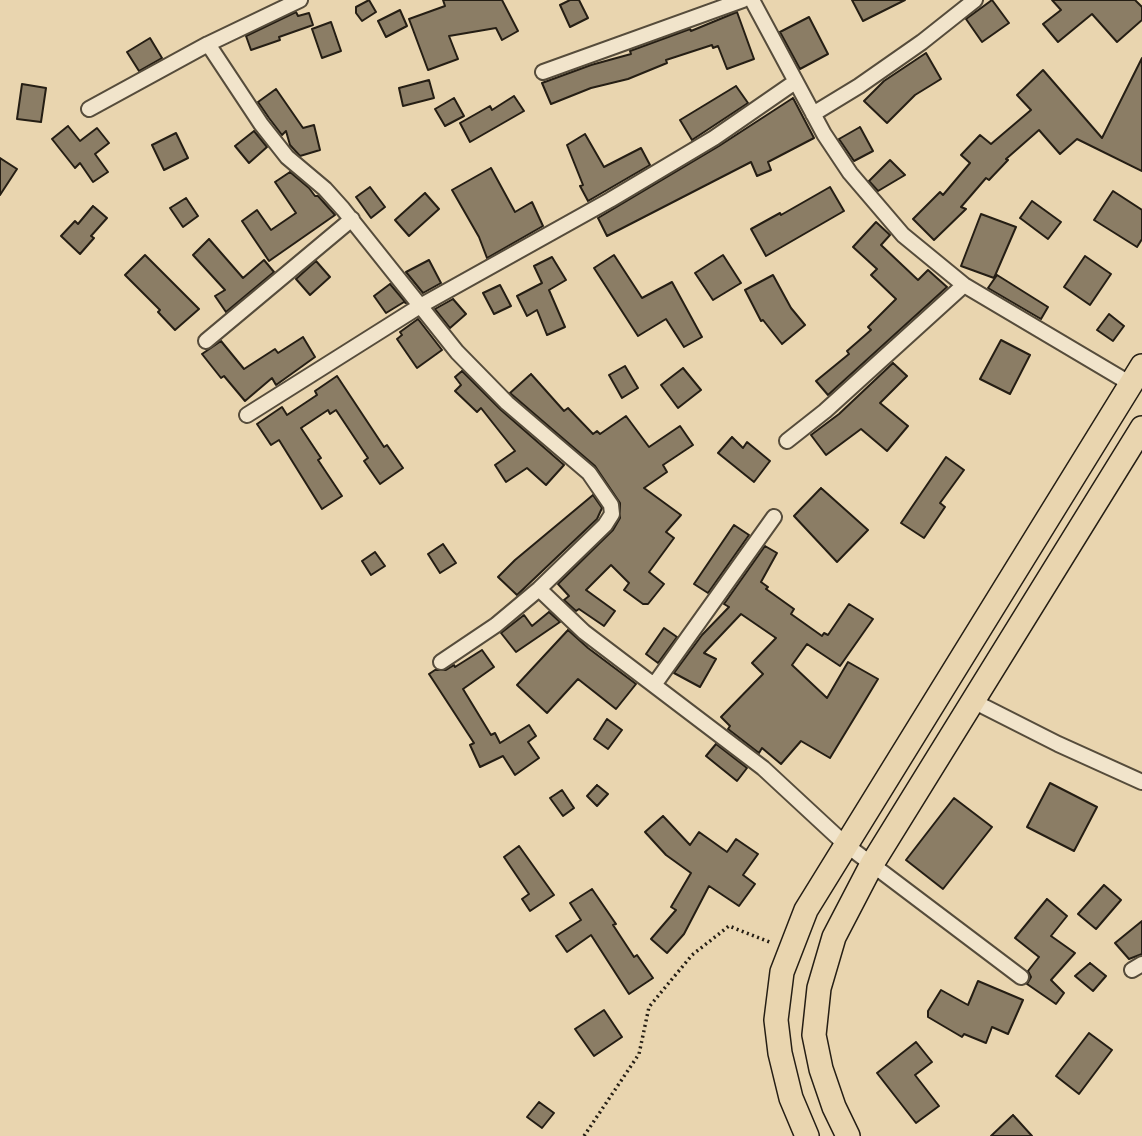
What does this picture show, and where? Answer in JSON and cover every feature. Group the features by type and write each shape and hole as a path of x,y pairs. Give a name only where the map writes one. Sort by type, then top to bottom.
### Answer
{"main road":[{"path":"807,1136 791,1098 780,1053 776,1020 785,965 806,910 1137,375"},
{"path":"848,1136 834,1107 821,1069 814,1035 819,988 834,937 872,864 1142,428"}],"street":[{"path":"89,109 208,44 300,0"},
{"path":"543,72 743,0"},
{"path":"752,0 813,114 850,173 903,235 964,285 1137,375"},
{"path":"813,114 922,42 975,0"},
{"path":"208,44 261,124 287,157 325,189 352,219 457,352 507,403 549,436 589,473 611,505 612,514 606,525 539,589 496,625 441,662"},
{"path":"247,415 421,306 703,145 796,82"},
{"path":"206,341 352,219"},
{"path":"787,441 825,411 964,285"},
{"path":"654,685 774,517"},
{"path":"539,589 584,632 762,768 845,844 1021,977"},
{"path":"973,701 1142,782"}],"path":[{"path":"584,1136 639,1054 649,1007 692,955 729,926 776,945 785,965"}],"building":[{"path":"369,0 376,12 362,21 356,13 356,7"},
{"path":"443,0 502,0 518,31 502,40 496,28 449,36 458,59 428,70 409,19 445,6"},
{"path":"570,0 579,0 588,18 570,27 560,5"},
{"path":"852,0 905,0 863,21"},
{"path":"992,0 1009,23 982,42 966,19"},
{"path":"1052,0 1135,0 1142,7 1142,20 1117,42 1092,14 1058,42 1043,24 1061,10"},
{"path":"400,10 407,26 386,37 378,21"},
{"path":"296,12 298,16 309,13 313,25 251,50 246,36"},
{"path":"737,12 754,59 727,69 718,46 713,48 712,45 666,60 667,63 628,79 591,88 551,104 542,83 631,54 630,51"},
{"path":"809,17 828,54 800,69 780,32"},
{"path":"331,22 341,51 322,58 312,29"},
{"path":"150,38 162,58 139,71 127,52"},
{"path":"926,53 941,79 915,95 887,123 864,101 884,81"},
{"path":"1142,58 1142,171 1077,139 1060,154 1039,130 1006,159 1008,160 989,180 986,178 961,207 966,209 934,240 913,219 940,192 943,195 970,163 961,155 980,135 991,144 1031,110 1017,95 1043,70 1102,138"},
{"path":"429,80 434,98 403,106 399,88"},
{"path":"22,84 46,88 41,122 17,119"},
{"path":"736,86 748,103 692,140 680,120"},
{"path":"276,89 303,128 314,125 320,150 300,156 290,145 286,131 282,135 269,118 258,102"},
{"path":"514,96 524,111 470,142 460,123 490,106 492,110"},
{"path":"454,98 464,116 445,126 435,109"},
{"path":"793,98 814,138 768,162 771,170 757,176 751,162 607,236 598,218"},
{"path":"68,126 80,141 97,128 109,143 95,154 108,172 93,182 80,163 75,168 52,139"},
{"path":"860,127 873,151 854,161 839,139"},
{"path":"254,131 267,147 249,163 235,146"},
{"path":"176,133 188,158 164,170 152,145"},
{"path":"585,134 604,167 641,148 650,165 588,201 580,186 583,185 567,145"},
{"path":"0,158 17,169 0,195"},
{"path":"890,160 905,175 878,191 869,181"},
{"path":"491,168 515,212 532,202 543,226 487,258 479,237 452,190"},
{"path":"290,172 335,215 269,261 242,221 257,210 271,230 296,213 275,182"},
{"path":"370,187 385,207 371,218 356,197"},
{"path":"830,187 844,211 766,256 751,229"},
{"path":"1113,191 1142,210 1142,239 1137,247 1094,220"},
{"path":"425,193 439,209 409,236 395,220"},
{"path":"186,198 198,216 183,227 170,208"},
{"path":"1032,201 1061,222 1048,239 1020,218"},
{"path":"93,206 107,218 80,254 61,236 75,221 78,224"},
{"path":"981,214 1016,227 994,278 961,266"},
{"path":"876,222 890,235 881,245 918,280 928,270 947,287 828,395 816,381 849,354 847,351 871,330 868,327 896,299 871,275 877,269 853,247"},
{"path":"209,239 243,278 264,260 274,272 226,312 215,296 225,290 193,255"},
{"path":"145,255 199,309 175,330 158,312 160,310 125,275"},
{"path":"614,255 642,298 672,282 702,337 684,347 666,319 638,336 594,268"},
{"path":"723,255 741,283 713,300 695,273"},
{"path":"1085,256 1111,274 1090,305 1064,287"},
{"path":"552,257 566,280 549,290 565,327 547,335 537,310 527,316 517,296 542,283 534,266"},
{"path":"429,260 441,283 423,293 406,272"},
{"path":"316,261 330,277 310,295 296,279"},
{"path":"773,275 791,308 805,325 782,344 763,320 761,321 745,290"},
{"path":"997,275 1048,307 1041,319 988,288"},
{"path":"390,284 406,303 386,313 374,296"},
{"path":"500,285 511,306 494,314 483,293"},
{"path":"453,299 466,314 450,328 435,309"},
{"path":"1109,314 1124,326 1113,341 1097,330"},
{"path":"418,319 442,350 417,368 397,339 402,335 400,332"},
{"path":"303,337 315,357 276,385 272,378 245,401 224,376 221,378 202,354 221,341 244,369 275,349 278,353"},
{"path":"1001,340 1030,355 1010,394 980,379"},
{"path":"893,363 907,376 880,403 908,426 887,451 861,429 826,455 811,435 839,414"},
{"path":"625,366 638,388 622,398 609,375"},
{"path":"683,368 701,390 678,408 661,385"},
{"path":"462,371 501,410 564,465 546,485 527,468 506,482 495,465 515,451 481,408 477,412 455,391 461,385 455,377"},
{"path":"531,374 564,411 568,408 593,434 597,431 600,434 626,416 649,447 680,426 693,445 663,465 667,472 644,488 681,515 666,532 674,538 649,572 664,584 648,604 643,604 624,590 629,583 611,565 586,590 615,611 604,626 579,609 576,611 564,600 569,596 558,584 613,530 620,518 620,503 595,466 510,393"},
{"path":"337,376 384,447 387,445 403,468 380,484 364,461 368,458 336,410 330,414 328,410 301,428 342,496 322,509 279,440 271,445 257,424 282,407 287,415 317,395 315,391"},
{"path":"732,437 743,448 747,442 770,461 754,482 718,453"},
{"path":"946,457 964,470 940,503 945,507 924,538 901,523"},
{"path":"821,488 868,530 837,562 794,516"},
{"path":"593,495 602,508 597,519 517,595 498,577"},
{"path":"734,525 749,535 708,593 694,584"},
{"path":"443,544 456,563 440,573 428,554"},
{"path":"765,546 777,553 761,582 768,587 766,589 794,609 791,614 822,636 824,633 828,635 849,604 873,619 840,666 807,644 792,665 827,698 848,662 878,679 830,758 801,741 781,764 762,748 759,753 728,729 730,726 721,717 763,674 752,663 776,638 741,614 704,653 716,659 700,687 674,673 702,635 729,607 724,604"},
{"path":"375,552 385,566 371,575 362,561"},
{"path":"549,612 560,622 516,652 501,633 524,615 532,626"},
{"path":"664,628 677,637 658,663 646,654"},
{"path":"568,630 636,684 616,709 578,679 547,713 517,685"},
{"path":"482,650 494,667 463,689 491,735 495,733 500,743 529,725 536,736 528,742 539,758 515,775 503,756 480,767 470,745 474,743 429,674 435,670 446,670 454,665 455,667"},
{"path":"607,719 622,730 608,749 594,739"},
{"path":"716,744 747,768 737,781 706,756"},
{"path":"1050,783 1097,807 1074,851 1027,827"},
{"path":"597,785 608,794 597,806 587,796"},
{"path":"562,790 574,808 563,816 550,798"},
{"path":"954,798 992,827 943,889 906,860"},
{"path":"663,816 690,845 699,832 727,852 736,839 758,854 743,875 755,884 739,906 709,886 684,934 667,953 651,939 676,910 671,907 691,873 666,855 645,832"},
{"path":"519,846 554,895 530,911 522,899 529,894 504,857"},
{"path":"1104,885 1121,900 1096,929 1078,914"},
{"path":"592,889 634,957 637,955 653,978 629,994 591,935 567,952 556,936 581,920 570,903"},
{"path":"1047,899 1067,916 1051,936 1075,953 1051,980 1064,993 1056,1004 1027,984 1031,977 1028,971 1039,957 1015,938"},
{"path":"1142,921 1142,954 1129,959 1115,943"},
{"path":"1090,963 1106,976 1093,991 1075,976"},
{"path":"978,981 1023,1000 1008,1034 992,1027 986,1043 964,1034 962,1037 928,1017 928,1011 941,990 968,1005"},
{"path":"604,1010 622,1037 594,1056 575,1029"},
{"path":"1089,1033 1112,1050 1079,1094 1056,1076"},
{"path":"916,1042 932,1062 915,1075 939,1106 916,1123 877,1073"},
{"path":"539,1102 554,1113 542,1128 527,1117"},
{"path":"1013,1115 1032,1136 991,1136"}]}
